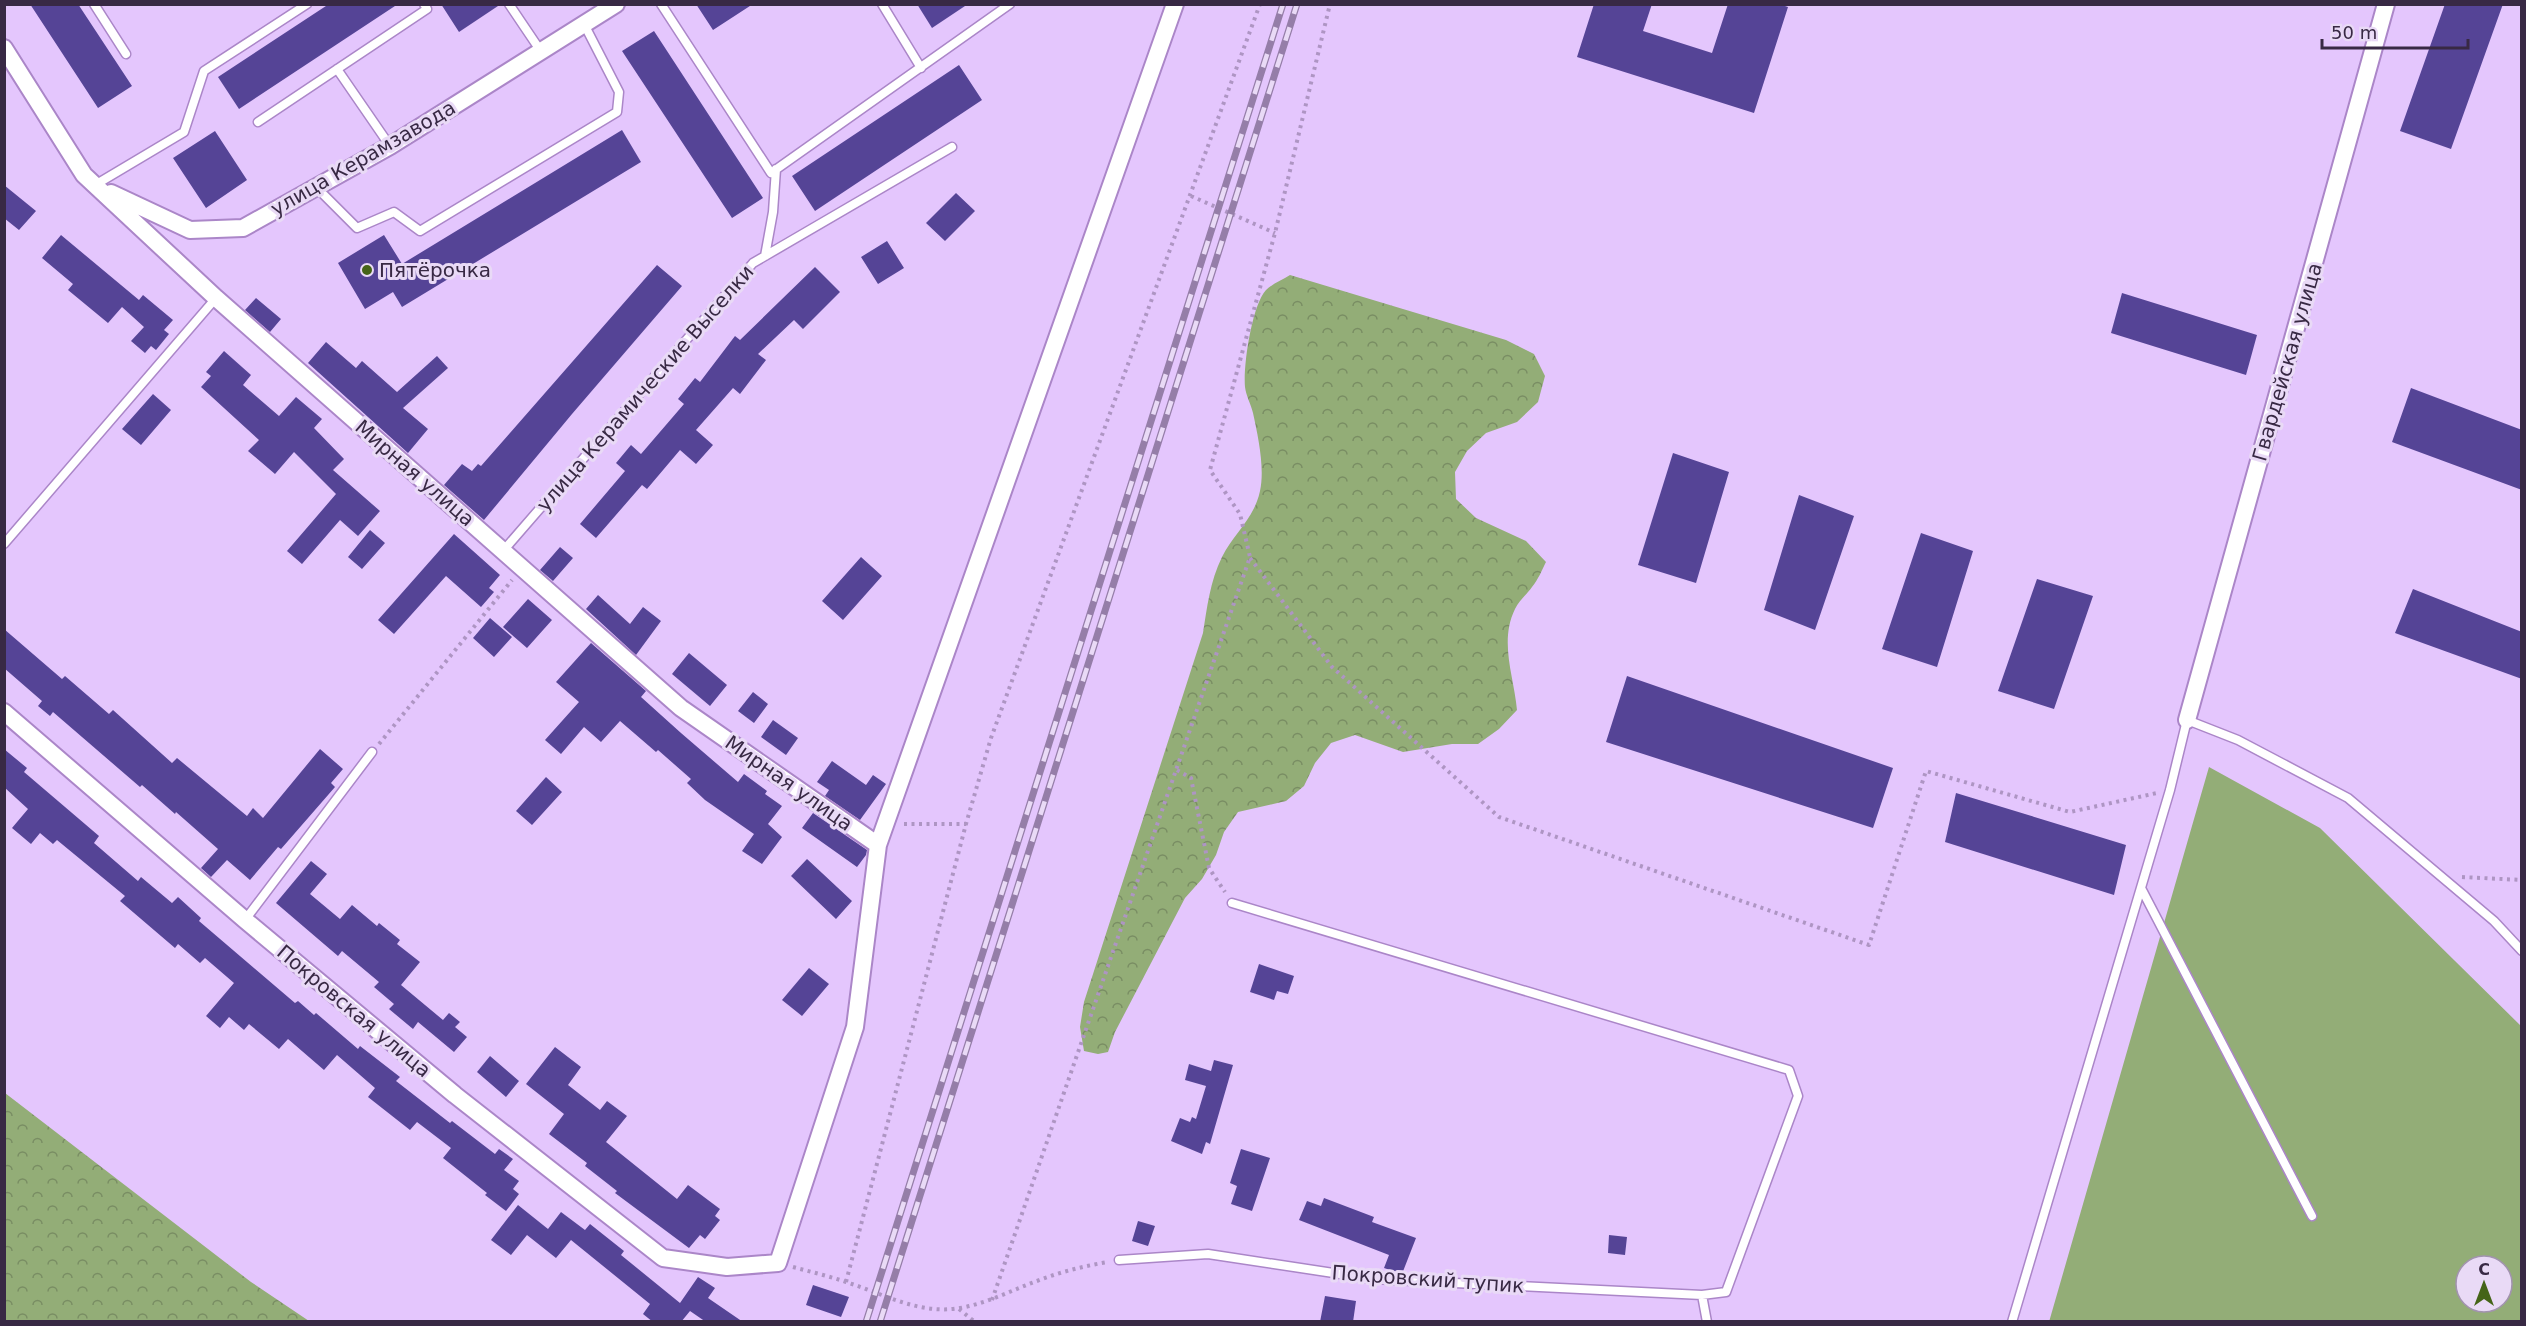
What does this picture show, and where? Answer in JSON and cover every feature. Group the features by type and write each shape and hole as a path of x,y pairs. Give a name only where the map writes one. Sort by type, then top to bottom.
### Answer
{"street":[{"name":"улица Керамзавода","path":"95,185 190,230 243,228 390,146 616,4"},
{"path":"778,1263 855,1026 878,845 1175,4"},
{"name":"Гвардейская улица","path":"2187,720 2386,4"},
{"name":"Мирная улица","path":"4,48 84,175 216,298 681,708 878,845"},
{"name":"Покровская улица","path":"4,712 245,920 455,1095 663,1258 727,1267 778,1263"}],"lane":[{"path":"94,4 126,54"},
{"path":"95,185 184,132 204,71 307,4"},
{"path":"258,122 427,9 424,4"},
{"path":"508,4 540,50"},
{"path":"661,4 771,173 1010,4"},
{"path":"882,4 921,68"},
{"path":"316,187 357,228 394,212 420,231 617,112 619,92 584,24"},
{"path":"337,69 390,146"},
{"name":"улица Керамические Выселки","path":"503,551 753,263 952,147"},
{"path":"765,256 773,213 776,169"},
{"path":"4,544 216,298"},
{"path":"2012,1322 2170,790 2187,720 2238,740 2348,798 2494,921 2522,951"},
{"path":"245,920 372,752"},
{"path":"2141,888 2312,1216"},
{"path":"1232,903 1789,1070 1798,1096 1726,1292 1702,1295 1707,1322"},
{"name":"Покровский тупик","path":"1119,1260 1208,1254 1373,1279 1702,1295"}],"path":[{"path":"846,1282 966,824 991,738 1260,4"},
{"path":"1330,4 1275,233 1210,470 1240,514 1250,557 1332,667 1499,817 1869,945 1926,771 2070,812 2170,790"},
{"path":"1191,196 1275,233"},
{"path":"992,1300 1178,770 1250,557"},
{"path":"372,752 522,568"},
{"path":"1178,770 1191,778 1209,868 1232,903"},
{"path":"886,824 966,824"},
{"path":"2440,876 2522,880"},
{"path":"778,1263 846,1282 887,1299 929,1309 959,1308 992,1300 1038,1280 1119,1260"},
{"path":"959,1308 975,1322"}],"green space":[{"path":"1290,275 1506,340 1534,354 1545,376 1538,402 1517,422 1486,433 1467,451 1455,472 1456,499 1476,518 1526,541 1546,562 1536,581 1517,606 1510,621 1509,659 1517,710 1499,729 1478,744 1452,744 1403,752 1355,735 1331,743 1315,763 1304,786 1286,801 1238,812 1224,832 1216,855 1202,879 1185,898 1115,1032 1108,1052 1098,1054 1084,1051 1080,1027 1084,1002 1203,633 1215,575 1227,548 1249,518 1260,491 1262,472 1260,452 1253,413 1245,387 1247,351 1261,298 1268,288"},
{"path":"2209,767 2320,828 2521,1026 2521,1321 2049,1322"},
{"path":"5,1093 251,1282 309,1321 5,1321"}],"building":[{"path":"30,4 78,4 132,86 98,108"},
{"path":"329,4 398,4 239,109 218,77"},
{"path":"441,4 501,4 459,32"},
{"path":"696,4 753,4 713,30"},
{"path":"917,4 968,4 932,28"},
{"path":"1594,4 1652,4 1643,31 1712,53 1728,4 1779,4 1788,7 1754,113 1577,57"},
{"path":"2445,4 2503,4 2451,149 2400,131"},
{"path":"654,31 763,198 732,218 622,51"},
{"path":"959,65 982,100 815,211 792,176"},
{"path":"622,130 641,162 402,307 393,292 365,309 338,263 384,235 402,264"},
{"path":"215,131 247,180 206,208 173,158"},
{"path":"4,185 36,211 19,230 4,218"},
{"path":"956,193 975,211 945,241 926,223"},
{"path":"61,235 139,300 143,295 173,320 164,330 169,334 156,350 151,346 145,353 131,341 144,327 122,307 108,323 68,290 73,284 42,258"},
{"path":"887,241 904,268 878,284 861,257"},
{"path":"657,265 682,286 484,520 444,485 462,464 472,471 478,464 481,466"},
{"path":"815,267 840,292 803,329 794,320 758,354 766,360 740,394 733,388 696,430 713,445 696,464 680,450 647,489 642,485 596,538 580,524 625,471 616,463 631,445 641,454 684,404 678,399 695,378 700,382 735,336 740,340"},
{"path":"2122,293 2257,335 2246,375 2111,333"},
{"path":"256,298 281,319 270,332 245,310"},
{"path":"326,342 356,368 362,361 397,392 437,356 448,368 403,408 428,429 408,453 308,363"},
{"path":"224,351 251,375 243,385 279,416 296,397 322,419 314,428 344,459 333,470 380,511 358,536 340,520 302,564 287,551 336,494 294,452 275,474 248,451 259,440 201,387 211,376 206,372"},
{"path":"2411,388 2522,430 2522,490 2392,442"},
{"path":"153,394 171,410 141,445 122,429"},
{"path":"1673,453 1729,472 1696,583 1638,565"},
{"path":"1799,495 1854,516 1815,630 1764,610"},
{"path":"370,530 385,543 362,569 348,557"},
{"path":"1921,533 1973,551 1937,667 1882,649"},
{"path":"454,534 500,575 489,588 494,592 481,607 446,576 394,634 378,620"},
{"path":"560,547 573,558 553,581 540,570"},
{"path":"861,557 882,576 843,620 822,601"},
{"path":"2037,579 2093,596 2054,709 1998,691"},
{"path":"2413,589 2522,632 2522,679 2395,633"},
{"path":"598,595 630,624 643,607 661,621 636,655 586,609"},
{"path":"528,599 552,620 527,648 503,627"},
{"path":"490,618 512,637 494,657 473,638"},
{"path":"4,629 62,679 65,676 109,714 113,710 172,763 177,758 247,816 253,808 263,818 320,749 343,769 331,783 335,787 281,849 278,847 250,880 227,860 211,877 201,868 218,849 176,812 175,814 142,785 140,787 53,712 50,716 38,706 42,701 4,668"},
{"path":"591,643 646,691 641,697 738,782 744,774 767,791 765,794 782,806 768,824 782,837 762,864 742,851 754,834 705,800 687,783 691,779 620,721 601,742 584,727 561,754 545,740 579,702 556,682"},
{"path":"689,653 727,685 710,706 672,674"},
{"path":"1627,676 1893,768 1873,828 1606,742"},
{"path":"753,692 768,704 754,723 738,711"},
{"path":"773,720 798,738 786,755 761,737"},
{"path":"4,749 27,768 24,772 99,836 94,843 138,881 141,877 172,903 178,897 201,918 199,921 295,1003 298,1001 314,1015 316,1013 358,1049 360,1046 400,1077 396,1081 450,1123 452,1121 495,1154 499,1149 513,1159 504,1170 519,1181 513,1189 519,1194 506,1211 443,1158 451,1148 417,1122 410,1130 368,1097 375,1088 337,1055 324,1070 288,1039 279,1049 249,1024 244,1030 229,1017 220,1028 206,1016 234,983 205,958 200,963 178,944 175,948 120,901 125,896 57,840 53,844 40,833 31,844 12,828 28,809 4,787"},
{"path":"832,761 866,785 873,775 886,784 860,820 825,796 829,790 817,782"},
{"path":"546,777 562,792 532,825 516,811"},
{"path":"1956,793 2126,845 2114,895 1945,842"},
{"path":"813,813 867,850 857,867 802,828"},
{"path":"807,859 852,901 836,919 791,876"},
{"path":"311,861 327,874 310,894 340,919 352,905 377,926 379,923 400,940 397,944 420,962 401,985 443,1020 449,1013 460,1022 455,1027 467,1037 454,1052 418,1022 413,1029 389,1009 394,1004 374,987 379,982 342,951 338,956 276,903"},
{"path":"1259,964 1294,976 1288,994 1277,991 1274,1000 1250,992"},
{"path":"809,968 829,984 802,1016 782,1000"},
{"path":"555,1047 581,1067 568,1085 600,1110 607,1101 627,1116 606,1142 677,1199 688,1185 720,1209 715,1216 720,1220 705,1239 700,1235 689,1248 615,1193 617,1191 585,1166 587,1163 549,1134 564,1114 526,1084"},
{"path":"490,1056 519,1081 506,1097 477,1072"},
{"path":"1214,1060 1233,1065 1210,1144 1206,1142 1202,1154 1171,1141 1180,1118 1190,1122 1192,1117 1196,1119 1206,1086 1185,1080 1189,1064 1211,1071"},
{"path":"1241,1149 1270,1158 1252,1211 1231,1204 1237,1186 1230,1183"},
{"path":"1324,1198 1374,1217 1372,1222 1416,1238 1402,1274 1384,1268 1389,1255 1299,1220 1307,1201 1321,1206"},
{"path":"518,1205 548,1229 561,1212 585,1230 590,1224 624,1251 621,1255 680,1303 698,1277 715,1288 708,1298 743,1322 706,1322 690,1311 681,1322 653,1322 643,1314 650,1304 571,1240 556,1258 527,1235 511,1255 491,1240"},
{"path":"1138,1221 1155,1226 1148,1246 1132,1241"},
{"path":"1609,1235 1627,1237 1625,1255 1608,1253"},
{"path":"813,1285 849,1297 841,1317 806,1305"},
{"path":"1325,1296 1356,1301 1353,1322 1320,1322"}],"railway":[{"path":"866,1322 1283,4"},
{"path":"880,1322 1297,4"}],"place":[{"name":"Пятёрочка","path":"367,270"}]}
